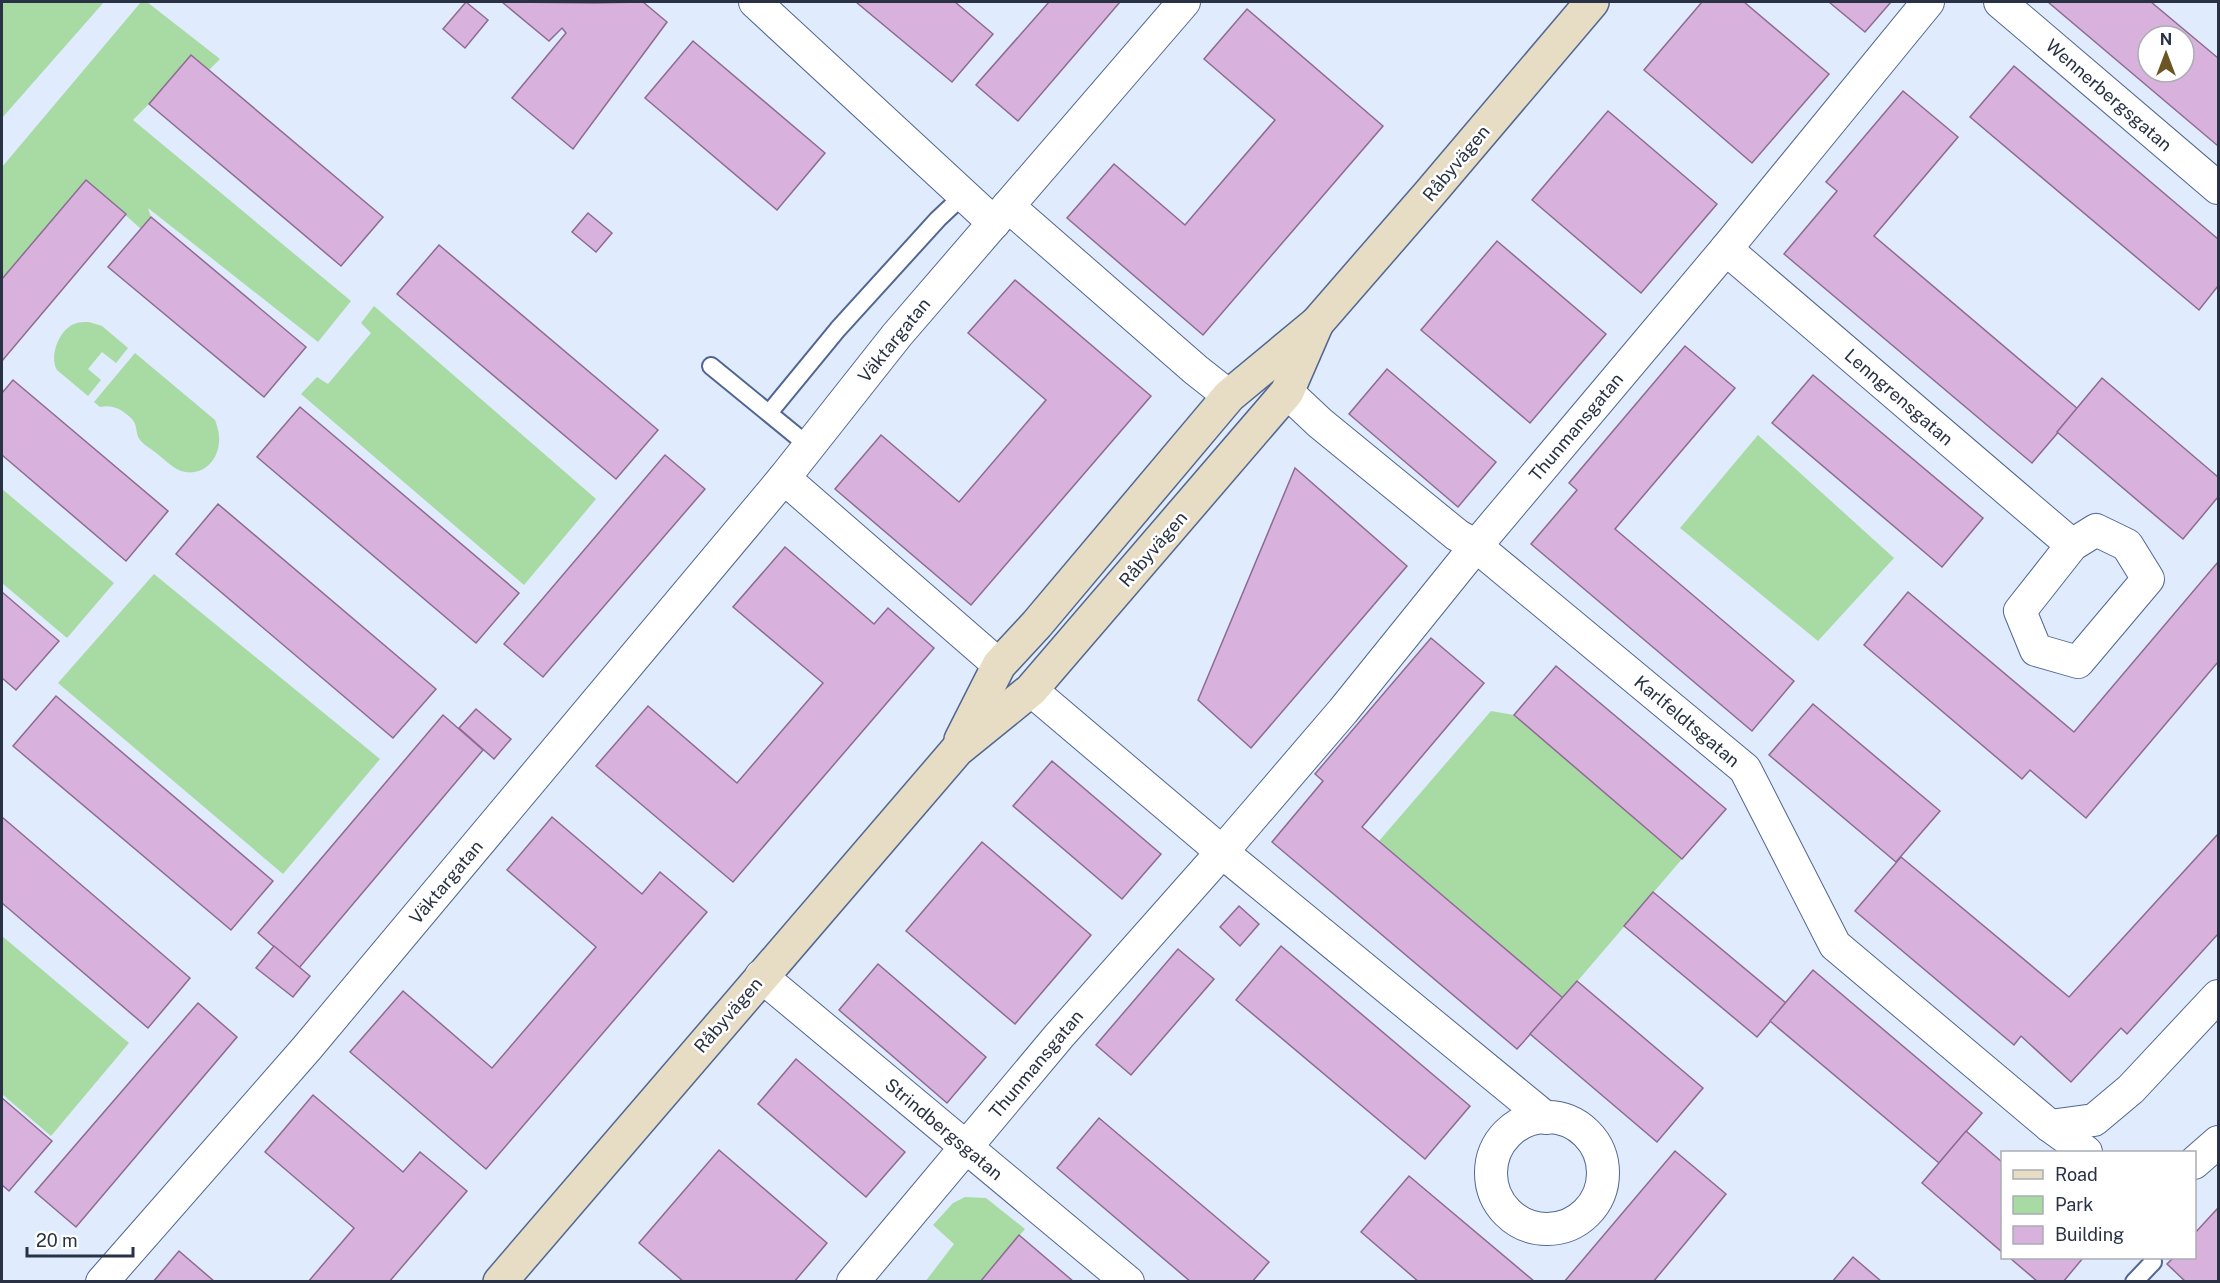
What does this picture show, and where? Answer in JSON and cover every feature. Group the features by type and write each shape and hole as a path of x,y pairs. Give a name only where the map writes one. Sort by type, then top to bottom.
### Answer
{"main road":[{"name":"Råbyvägen","path":"957,750 999,665 1229,396 1317,323 1592,2"},
{"name":"Råbyvägen","path":"500,1281 957,750 1031,690 1287,392 1317,323"}],"street":[{"path":"755,2 968,199 1001,214 1229,396"},
{"name":"Väktargatan","path":"102,1281 315,1038 810,447 897,335 1184,2"},
{"name":"Thunmansgatan","path":"854,1281 1059,1036 1343,711 1476,546 1726,249 1928,2"},
{"name":"Wennerbergsgatan","path":"2000,2 2218,188"},
{"name":"Lenngrensgatan","path":"1726,249 2072,545"},
{"name":"Karlfeldtsgatan","path":"1287,392 1320,423 1457,535 1476,546 1745,769 1835,945 2050,1126 2085,1151"},
{"path":"784,478 999,665"},
{"path":"1031,690 1222,852 1546,1118"},
{"name":"Strindbergsgatan","path":"761,976 1128,1281"},
{"path":"2050,1126 2094,1120 2131,1089 2218,996"},
{"path":"2196,1161 2218,1142"}],"lane":[{"path":"769,413 838,329 938,219 955,203 968,199"},
{"path":"711,366 810,447"},
{"path":"2134,1281 2153,1262 2152,1259"}],"green space":[{"path":"2,2 104,2 2,118"},
{"path":"141,2 147,2 220,59 209,70 191,55 133,120 351,301 318,342 148,208 151,217 141,229 86,180 2,279 2,167"},
{"path":"374,306 596,499 524,585 301,394 317,377 328,384 371,333 361,323"},
{"path":"89,322 102,326 128,348 116,363 102,352 88,369 101,380 88,396 57,370 54,358 57,344 64,332 74,324"},
{"path":"135,353 215,420 219,436 218,448 208,466 193,472 181,471 140,440 134,421 129,416 118,408 100,407 94,402"},
{"path":"1758,435 1894,558 1818,641 1680,528"},
{"path":"2,489 114,583 67,638 2,583"},
{"path":"154,574 380,759 283,874 58,683"},
{"path":"1491,711 1514,715 1682,859 1563,998 1379,841"},
{"path":"2,936 129,1043 51,1136 2,1094"},
{"path":"965,1197 986,1198 1025,1229 980,1281 925,1282 954,1244 933,1225 953,1203"}],"building":[{"path":"466,2 488,20 465,48 443,29"},
{"path":"502,2 643,2 667,22 573,149 512,98 566,33 562,28 549,41"},
{"path":"856,2 955,2 993,34 952,82"},
{"path":"1049,2 1120,2 1018,121 976,85"},
{"path":"1702,2 1744,2 1829,74 1752,163 1644,70"},
{"path":"1829,2 1891,2 1865,32"},
{"path":"2048,2 2151,2 2177,24 2136,24 2136,77"},
{"path":"1247,9 1383,126 1203,335 1067,218 1114,164 1185,225 1275,120 1204,59"},
{"path":"2196,40 2218,58 2218,146 2145,84 2196,84"},
{"path":"693,41 825,153 777,210 645,98"},
{"path":"191,55 383,217 341,266 149,104"},
{"path":"2014,66 2218,239 2218,286 2199,310 1970,117"},
{"path":"1903,91 1958,137 1874,236 2078,409 2032,463 1784,254 1837,191 1826,182"},
{"path":"1608,111 1717,204 1641,293 1532,200"},
{"path":"86,180 126,214 2,361 2,279"},
{"path":"588,213 612,233 596,252 572,232"},
{"path":"151,217 306,347 264,397 108,267"},
{"path":"1497,241 1606,334 1530,423 1421,330"},
{"path":"439,245 658,430 616,479 397,294"},
{"path":"1015,280 1151,396 971,605 835,489 881,435 959,502 1046,400 968,333"},
{"path":"1685,346 1735,388 1615,529 1794,681 1752,731 1531,544 1577,490 1569,483"},
{"path":"1387,369 1496,462 1458,507 1349,414"},
{"path":"1813,375 1983,518 1942,567 1772,423"},
{"path":"2102,378 2218,477 2218,497 2183,539 2057,432"},
{"path":"13,380 168,511 126,561 2,455 2,393"},
{"path":"300,407 519,593 476,643 257,457"},
{"path":"665,455 705,489 543,677 504,644"},
{"path":"1295,468 1407,566 1251,748 1198,700"},
{"path":"218,504 436,689 393,738 176,554"},
{"path":"785,547 874,624 888,608 934,648 733,882 596,766 648,706 737,783 823,683 733,607"},
{"path":"2218,562 2218,662 2086,818 2030,770 2022,779 1864,645 1908,592 2074,732"},
{"path":"2,592 59,641 16,690 2,678"},
{"path":"1431,638 1484,683 1362,827 1563,998 1517,1049 1272,842 1323,781 1315,774"},
{"path":"1556,666 1726,809 1682,859 1514,715"},
{"path":"56,696 273,881 231,930 13,746"},
{"path":"1813,704 1940,811 1896,862 1769,755"},
{"path":"476,709 511,739 494,759 459,728"},
{"path":"443,715 483,750 299,968 258,933"},
{"path":"1052,761 1161,854 1122,899 1013,806"},
{"path":"2,817 190,978 148,1028 2,903"},
{"path":"552,817 642,894 660,872 707,912 486,1169 350,1052 403,991 492,1068 596,947 507,870"},
{"path":"2218,834 2218,934 2127,1034 2121,1028 2071,1082 2021,1036 2014,1045 1855,911 1901,857 2069,997"},
{"path":"982,842 1091,935 1015,1024 906,931"},
{"path":"1653,892 1786,1003 1757,1037 1624,926"},
{"path":"1239,906 1259,924 1240,946 1220,927"},
{"path":"274,946 310,976 293,997 256,968"},
{"path":"1281,946 1470,1106 1425,1159 1236,1000"},
{"path":"1178,949 1214,979 1131,1075 1096,1045"},
{"path":"878,964 986,1057 947,1103 839,1010"},
{"path":"1813,970 1982,1113 1939,1163 1770,1021"},
{"path":"1577,981 1703,1088 1657,1142 1530,1034"},
{"path":"198,1003 237,1037 76,1227 35,1192"},
{"path":"796,1059 905,1152 866,1197 758,1104"},
{"path":"313,1095 403,1172 420,1152 467,1191 389,1282 308,1282 354,1228 265,1152"},
{"path":"2,1098 52,1141 9,1191 2,1185"},
{"path":"1099,1118 1269,1262 1252,1282 1191,1282 1057,1168"},
{"path":"1966,1131 2001,1161 2001,1251 1922,1183"},
{"path":"719,1150 827,1243 794,1282 684,1282 639,1243"},
{"path":"1675,1151 1726,1194 1653,1282 1564,1282"},
{"path":"1409,1176 1535,1282 1419,1282 1361,1232"},
{"path":"2218,1208 2218,1282 2186,1282 2167,1264 2172,1259 2196,1259 2196,1232"},
{"path":"1019,1235 1074,1282 980,1282"},
{"path":"179,1251 215,1282 153,1282"},
{"path":"1853,1257 1882,1282 1832,1282"},
{"path":"2011,1259 2082,1259 2063,1282 2038,1282"}]}
